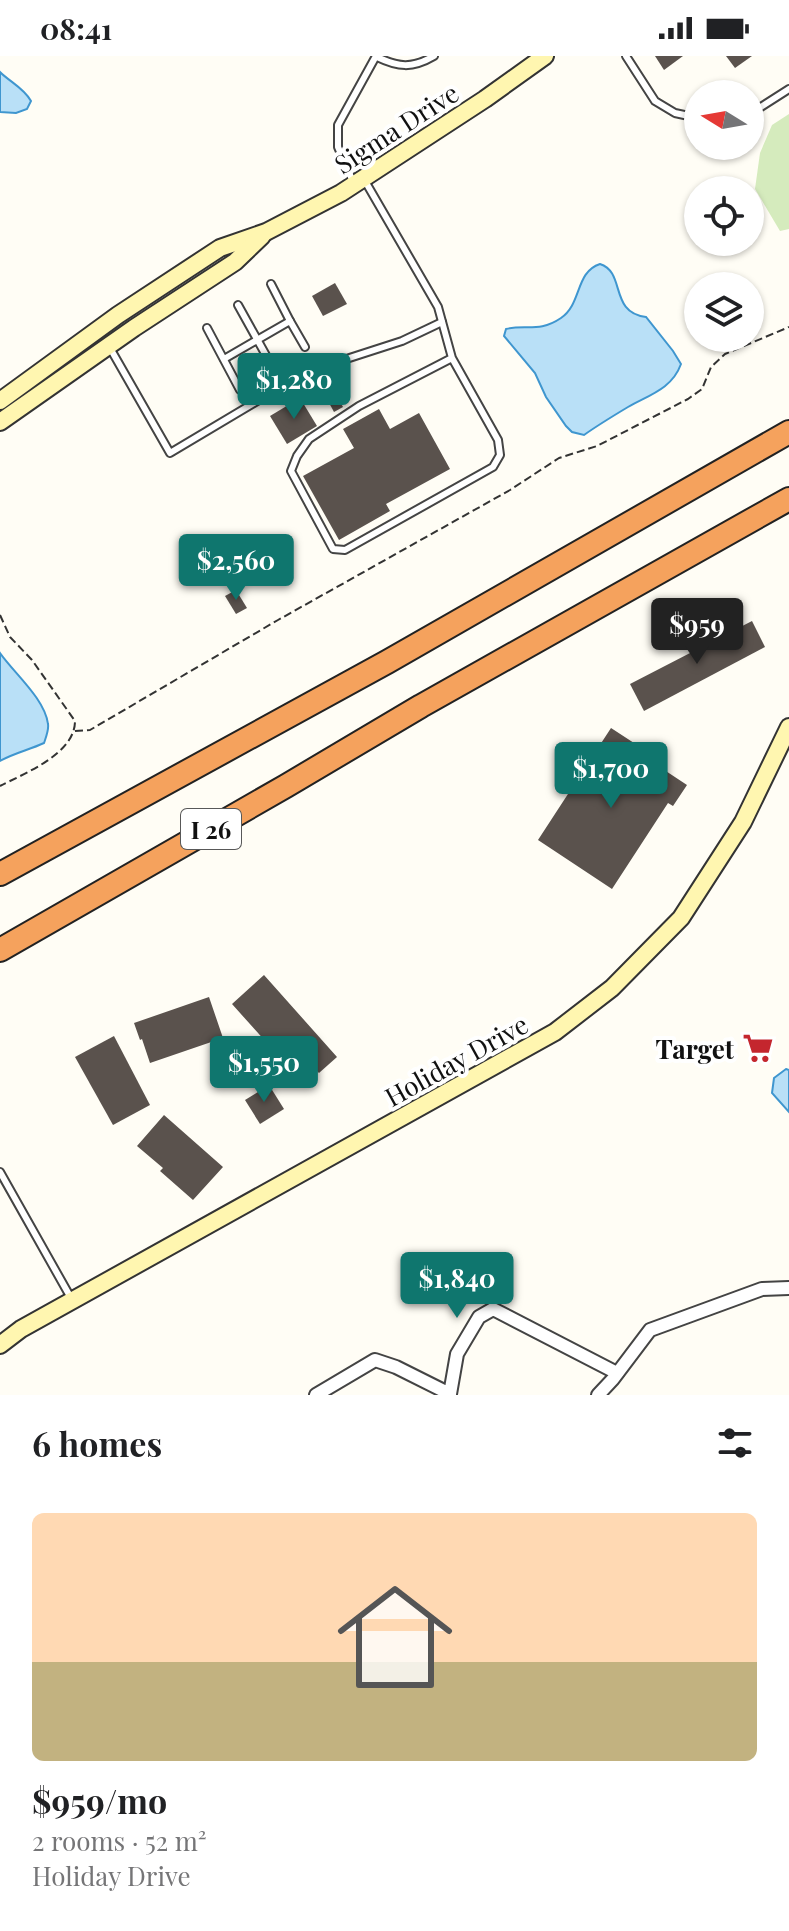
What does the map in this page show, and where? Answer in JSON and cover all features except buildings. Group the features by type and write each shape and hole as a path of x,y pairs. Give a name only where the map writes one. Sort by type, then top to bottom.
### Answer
{"highway":[{"name":"I 26","path":"0,874 387,662 789,432"},
{"name":"I 26","path":"0,950 421,706 789,499"}],"main road":[{"name":"Sigma Drive","path":"0,401 118,315 220,248 266,232 359,181 545,56"},
{"name":"Sigma Drive","path":"0,422 235,262 266,232"},
{"name":"Holiday Drive","path":"0,1345 21,1329 555,1032 612,988 681,918 743,822 789,727"}],"street":[{"path":"598,1395 650,1330 762,1289 789,1288"},
{"path":"316,1395 375,1360 451,1394 457,1354 479,1317 493,1309 617,1373"}],"lane":[{"path":"434,56 424,62 402,67 376,57 338,125 338,147 438,307 452,358 498,440 500,455 493,467 345,550 333,549 291,471 297,456 309,439 359,406 452,358"},
{"path":"626,56 655,101 684,115"},
{"path":"764,105 789,89"},
{"path":"271,284 305,347"},
{"path":"238,305 283,386"},
{"path":"224,359 290,321"},
{"path":"109,346 170,453 306,372 402,341 442,322"},
{"path":"207,328 240,390"},
{"path":"0,1172 72,1301"}],"path":[{"path":"75,731 90,730 510,490 559,458 597,446 688,399 702,389 711,367 725,354 789,327"},
{"path":"0,615 10,637 32,660 75,721 75,731 70,739 50,760 0,786"}],"green space":[{"path":"789,114 789,229 780,231 764,204 764,176 757,176 759,160 764,160 764,144 772,125"}],"water":[{"path":"0,72 28,96 31,101 27,109 16,113 0,112"},
{"path":"600,264 613,275 627,308 634,314 646,317 681,364 666,385 584,435 572,432 566,426 546,397 535,373 504,336 506,329 539,327 561,318 572,305 586,274"},
{"path":"0,653 41,705 48,726 44,743 0,761"},
{"path":"789,1070 789,1112 772,1093 774,1078"}],"place":[{"name":"Target","path":"758,1048"}]}
